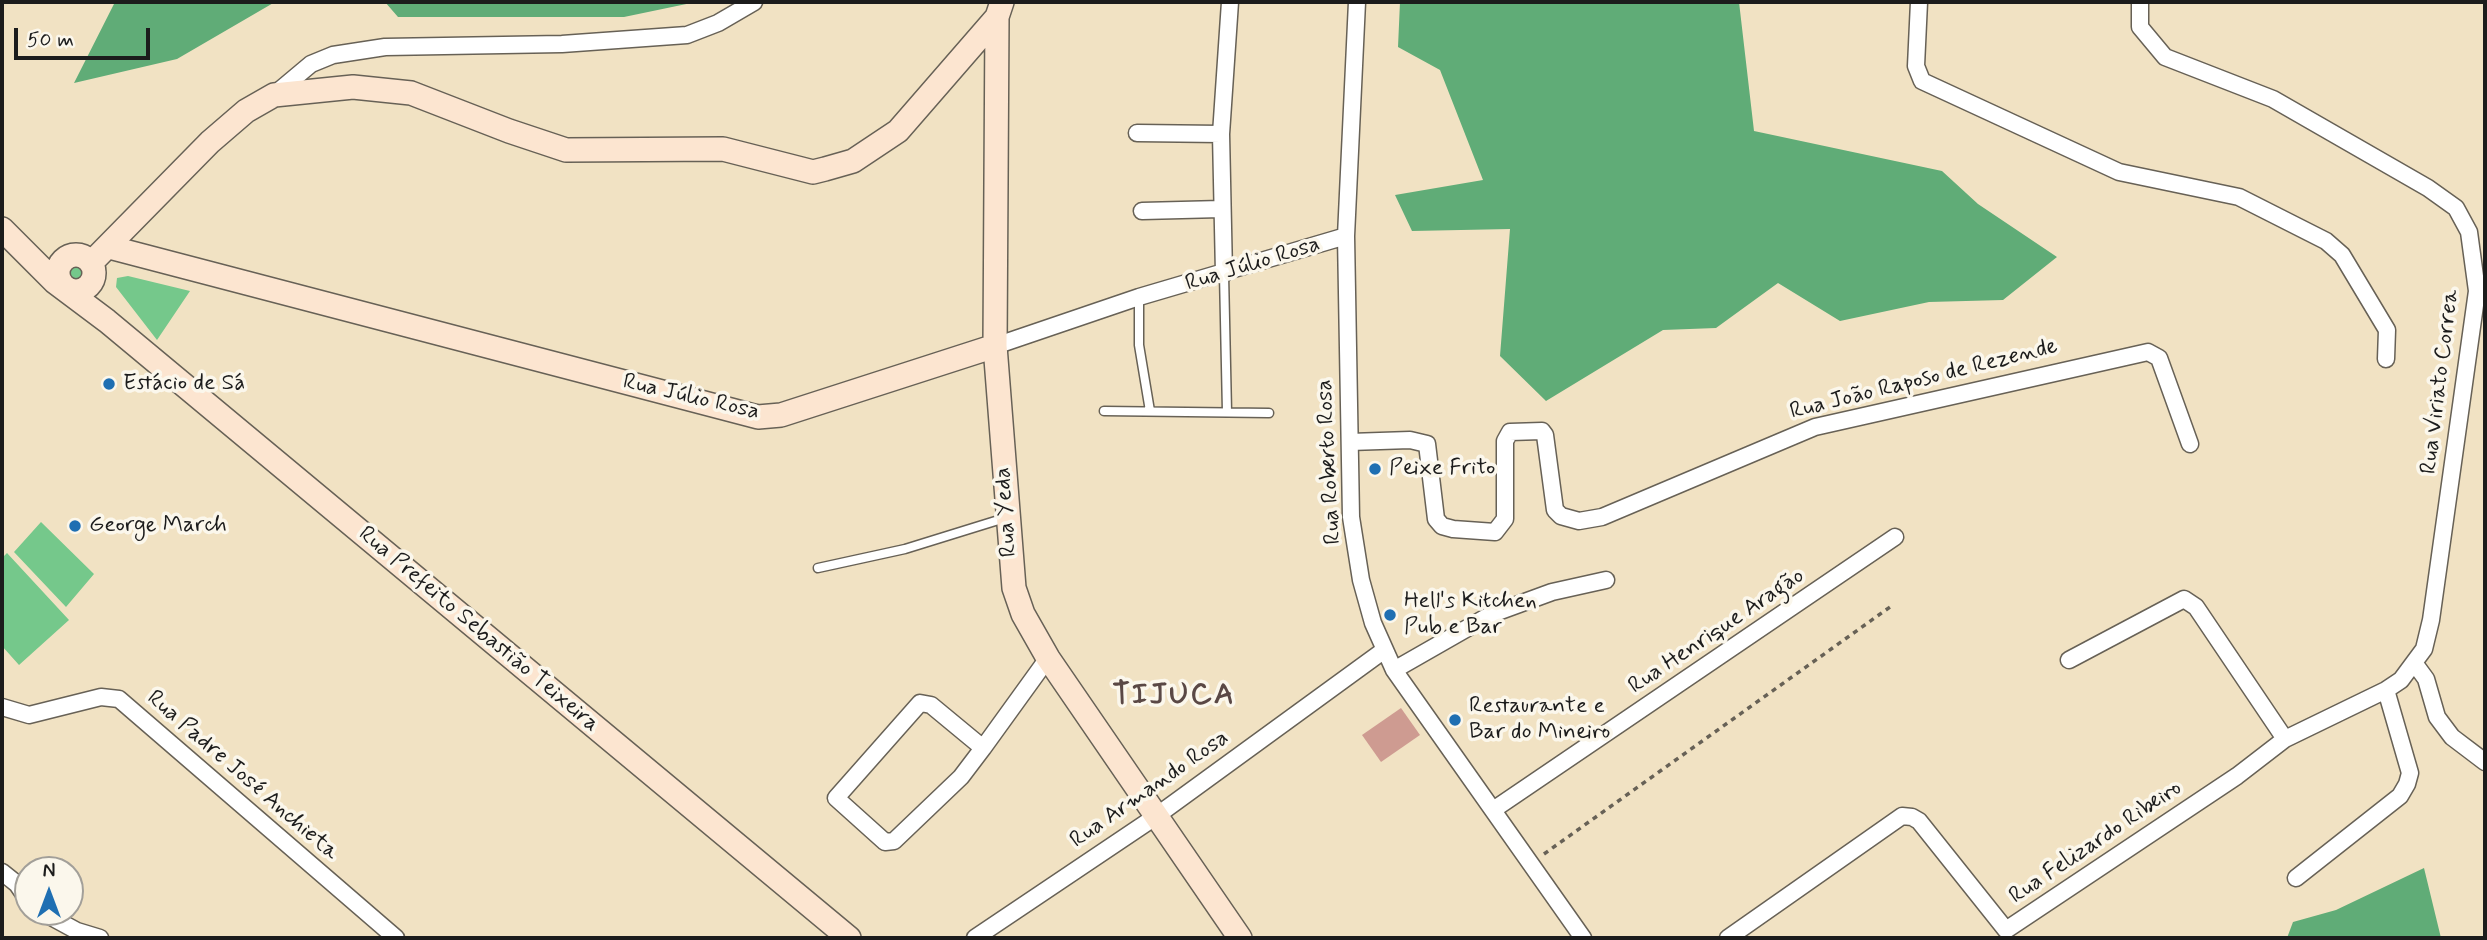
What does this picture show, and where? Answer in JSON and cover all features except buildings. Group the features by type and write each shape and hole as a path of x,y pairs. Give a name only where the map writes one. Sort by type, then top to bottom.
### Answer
{"street":[{"path":"92,273 82,255 69,256 58,270 64,286 81,291 109,247 211,142 246,111 274,95 311,64 333,55 385,47 562,44 687,35 718,23 754,2"},
{"path":"1224,274 1220,209 1221,134 1230,2"},
{"name":"Rua Roberto Rosa","path":"1357,2 1346,236 1351,517 1361,580 1383,651 1394,670 1583,938"},
{"path":"1919,2 1916,66 1922,81 2119,172 2239,197 2326,241 2342,255 2387,331 2386,359"},
{"name":"Rua Viriato Correa","path":"2140,2 2140,27 2165,57 2273,99 2357,147 2428,188 2456,208 2469,232 2477,291 2431,620 2424,649 2415,664 2386,690"},
{"path":"274,95 353,87 411,93 566,150 723,149 813,172 853,161 898,131 999,9"},
{"name":"Rua Yeda","path":"999,9 995,346 1014,588 1023,614 1048,658 1240,938"},
{"path":"1137,133 1221,134"},
{"path":"1142,211 1220,209"},
{"name":"Rua Prefeito Sebastião Teixeira","path":"2,229 22,246 55,256 69,256"},
{"name":"Rua Júlio Rosa","path":"109,247 758,417 780,415 1139,298 1346,236"},
{"name":"Rua Prefeito Sebastião Teixeira","path":"22,246 24,253 849,938"},
{"name":"Rua Prefeito Sebastião Teixeira","path":"92,273 95,298 107,321"},
{"name":"Rua João Raposo de Rezende","path":"1350,442 1410,440 1427,444 1436,519 1442,526 1453,529 1494,532 1505,519 1505,441 1510,432 1542,431 1545,435 1555,510 1561,516 1579,521 1602,517 1815,427 2148,352 2159,358 2190,444"},
{"name":"Rua Henrique Aragão","path":"1493,810 1895,537"},
{"path":"1394,670 1492,614 1552,592 1606,580"},
{"path":"2069,660 2185,599 2196,607 2285,739"},
{"name":"Rua Armando Rosa","path":"975,938 1155,817 1383,651"},
{"path":"983,748 931,705 920,703 836,798 890,843 947,793 983,748 1048,658"},
{"path":"2415,664 2426,679 2437,716 2452,737 2485,762"},
{"path":"2297,878 2400,796 2407,784 2409,766 2386,690"},
{"name":"Rua Felizardo Ribeiro","path":"1728,938 1902,816 1919,821 2000,934 2237,776 2285,739 2386,690"},
{"name":"Rua Padre José Anchieta","path":"2,707 29,715 101,697 119,699 396,938"},
{"path":"68,926 100,938"}],"lane":[{"path":"1224,274 1227,412"},
{"path":"1139,298 1139,345 1150,411"},
{"path":"1104,411 1269,413"},
{"path":"818,568 905,549 1008,517"}],"path":[{"path":"1531,863 1890,607"}],"green space":[{"path":"115,2 275,2 177,59 74,83"},
{"path":"385,2 696,2 624,17 398,17"},
{"path":"1400,2 1739,2 1754,131 1942,171 1978,204 2057,257 2003,300 1929,302 1840,321 1778,283 1716,328 1663,330 1546,401 1500,356 1510,229 1412,231 1395,195 1483,180 1440,70 1398,47"},
{"path":"76,263 83,266 86,273 83,280 76,283 69,280 66,273 69,266"},
{"path":"128,276 190,291 157,340 116,287 117,278"},
{"path":"41,522 94,574 66,607 14,552"},
{"path":"7,553 69,620 19,665 2,646 2,558"},
{"path":"2424,868 2441,938 2287,938 2293,922 2336,910"}],"place":[{"name":"Estácio de Sá","path":"109,384"},
{"name":"Peixe Frito","path":"1375,469"},
{"name":"George March","path":"75,526"},
{"name":"Hell's Kitchen Pub e Bar","path":"1390,615"},
{"name":"Restaurante e Bar do Mineiro","path":"1455,720"}],"district":[{"name":"TIJUCA","path":"1174,697"}]}
